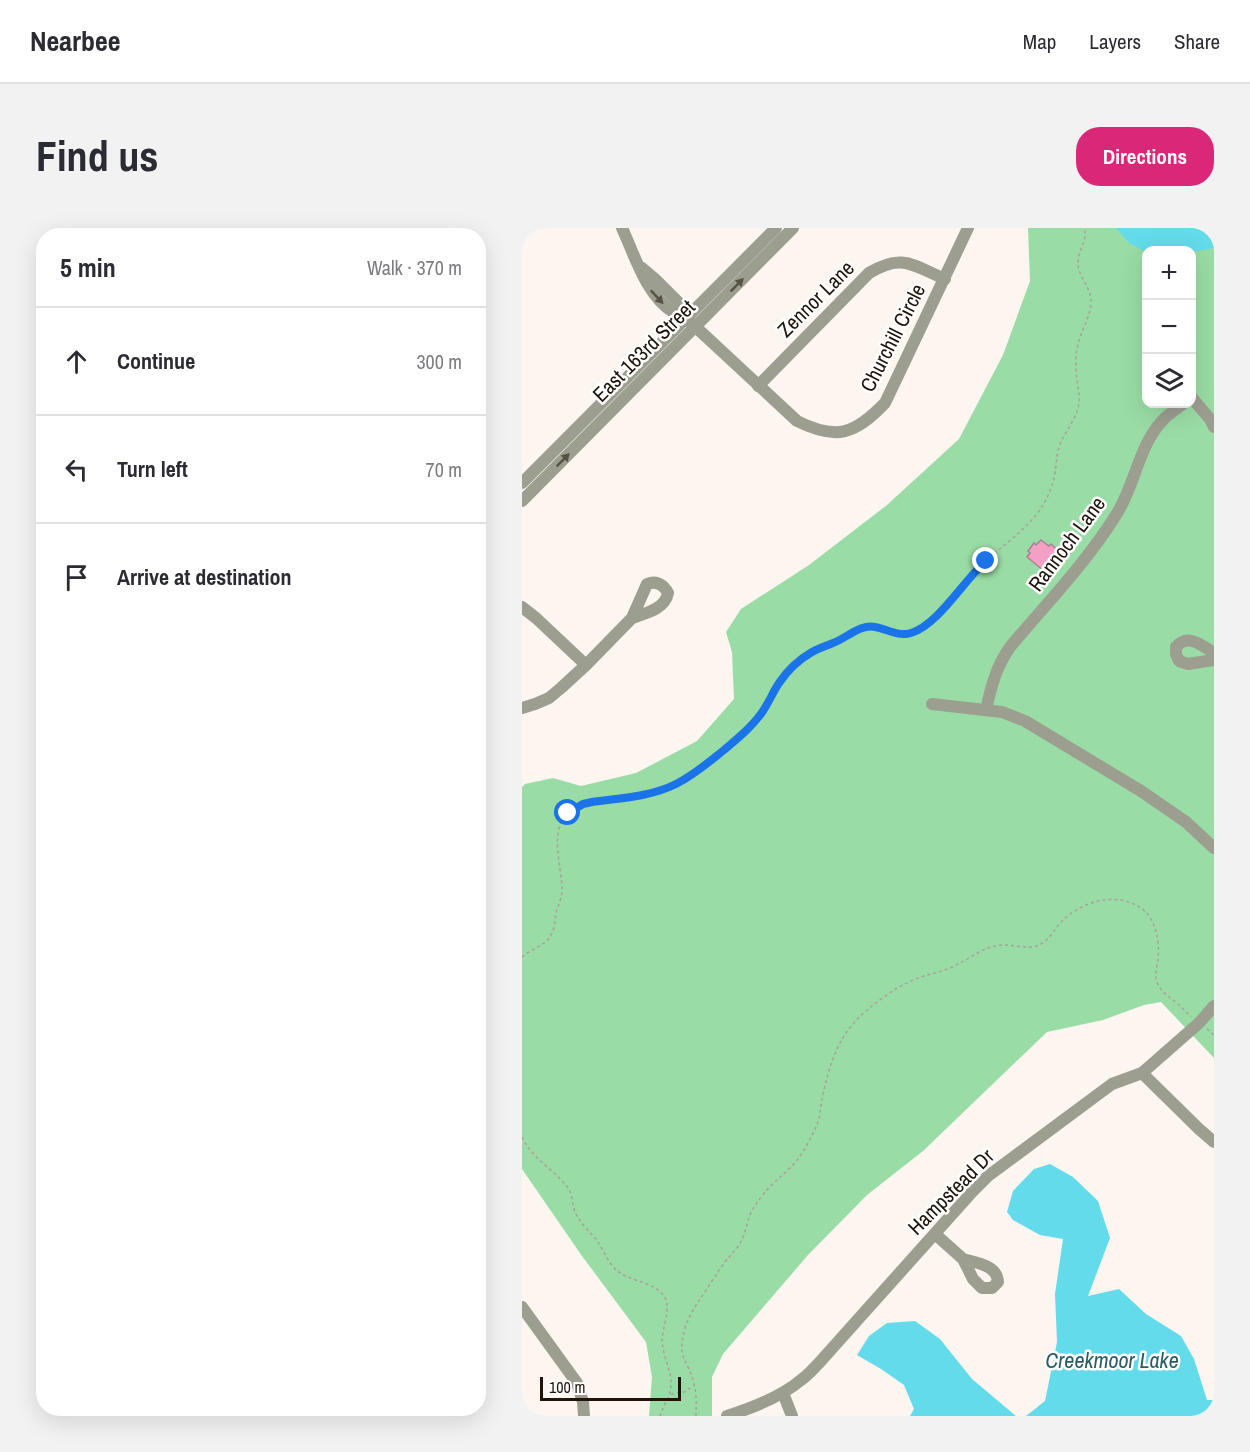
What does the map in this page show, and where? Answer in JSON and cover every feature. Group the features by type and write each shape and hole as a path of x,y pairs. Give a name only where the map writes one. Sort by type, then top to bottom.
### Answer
{"street":[{"name":"Churchill Circle","path":"622,228 639,266 679,303 691,322 797,421 813,429 832,434 849,431 860,425 872,417 885,403 968,228"},
{"name":"East 163rd Street","path":"522,501 776,228"},
{"name":"East 163rd Street","path":"522,483 793,228"},
{"name":"Zennor Lane","path":"758,386 869,273 883,265 906,262 945,279"},
{"path":"1196,404 1214,427"},
{"name":"Rannoch Lane","path":"986,710 994,676 1003,657 1098,543 1118,512 1148,440 1161,421 1178,408"},
{"path":"522,607 586,664"},
{"path":"522,708 549,698 632,618"},
{"path":"1214,653 1188,640 1180,642 1176,647 1179,661 1188,664 1214,660"},
{"path":"932,704 1002,712 1025,721 1150,797 1186,822 1214,848"},
{"name":"Hampstead Dr","path":"727,1416 783,1393 801,1380 988,1176 1112,1084 1142,1072 1199,1023 1214,1006"},
{"path":"1142,1072 1214,1142"},
{"path":"935,1234 963,1259"},
{"path":"522,1307 577,1383 583,1402 584,1416"},
{"path":"783,1393 792,1416"}],"path":[{"path":"522,957 546,942 554,930 563,887 557,854 557,834 561,821 568,813 583,804 653,793 689,777 747,730 764,710 786,674 811,652 867,627 903,634 921,628 935,617 978,568 1021,532 1042,508 1052,487 1061,443 1079,404 1076,373 1077,349 1091,299 1078,261 1085,239 1085,228"},
{"path":"696,1416 695,1386 681,1347 686,1326 697,1303 722,1265 740,1244 753,1207 771,1184 792,1166 810,1139 820,1117 825,1086 837,1046 843,1036 860,1016 884,996 909,982 956,966 996,945 1029,948 1042,944 1065,918 1088,904 1110,899 1121,900 1139,906 1154,922 1157,932 1158,958 1155,976 1157,984 1167,997 1214,1035"},
{"path":"522,1137 535,1155 569,1190 580,1221 597,1240 613,1266 624,1276 652,1286 666,1299 667,1311 662,1339 671,1384 670,1394 660,1416"},
{"path":"670,1394 684,1392 695,1386"}],"green space":[{"path":"1028,228 1214,228 1214,1058 1161,1002 1144,1005 1103,1020 1047,1032 923,1151 867,1195 808,1255 723,1354 712,1377 712,1416 649,1416 652,1377 646,1342 582,1256 522,1169 522,787 525,784 553,778 581,786 636,773 697,741 734,699 732,652 726,632 741,609 809,565 887,505 959,439 1003,355 1030,281"}],"water":[{"path":"1116,228 1214,228 1214,248 1196,251 1196,246 1142,246 1142,250 1129,243"},
{"name":"Creekmoor Lake","path":"1050,1164 1073,1177 1098,1201 1110,1238 1088,1296 1119,1289 1146,1314 1181,1336 1194,1359 1207,1400 1214,1400 1214,1416 1026,1416 1045,1401 1057,1342 1055,1294 1063,1239 1040,1235 1013,1220 1007,1212 1013,1191 1034,1169"},
{"name":"Creekmoor Lake","path":"915,1321 940,1339 972,1379 1016,1416 910,1416 914,1409 904,1385 857,1355 869,1336 887,1323"}],"building":[{"path":"1041,540 1049,546 1051,544 1062,554 1052,566 1050,564 1044,571 1027,557 1034,543 1036,545"}],"route":[{"path":"568,813 583,804 653,793 689,777 756,721 778,684 811,652 867,627 903,634 921,628 935,617 986,561"}]}
